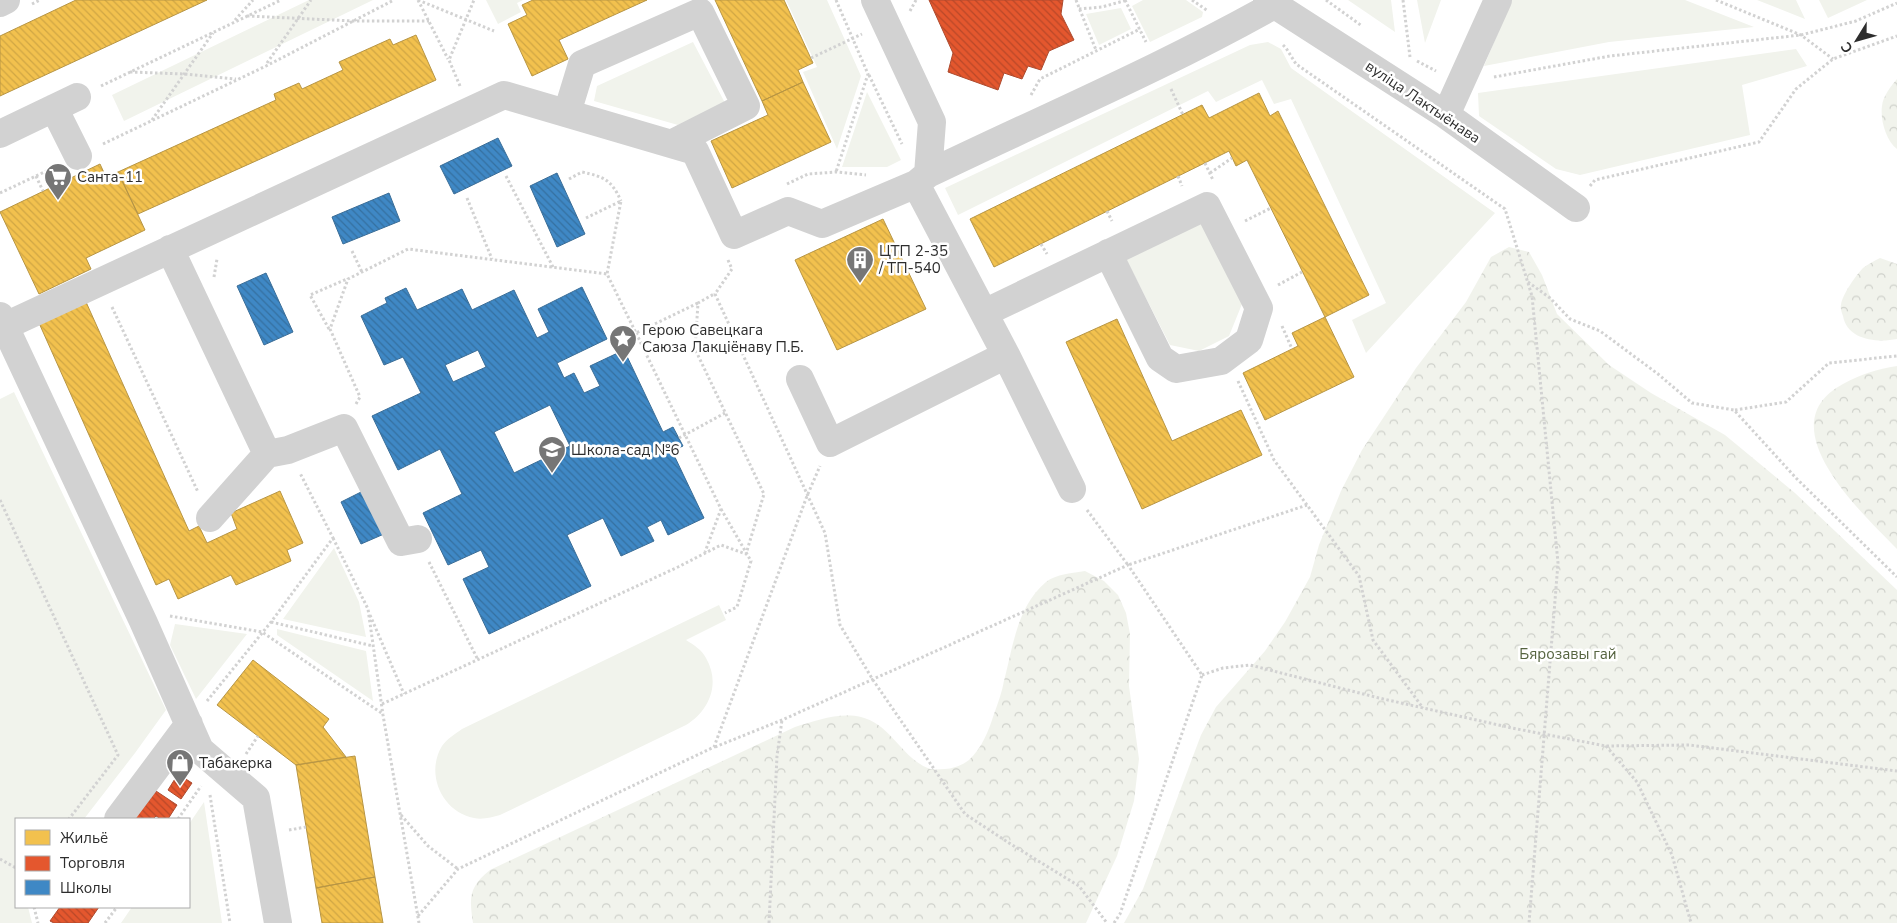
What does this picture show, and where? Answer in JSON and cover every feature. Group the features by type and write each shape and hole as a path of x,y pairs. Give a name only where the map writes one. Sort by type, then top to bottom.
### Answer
{"street":[{"path":"0,3 6,0"},
{"path":"875,0 932,122 922,179 984,313 1072,489"},
{"path":"1446,115 1498,0"},
{"path":"278,923 256,798 200,750 2,321 100,282 504,95 695,151 734,235 788,210 822,224 922,179 1158,66 1234,28 1271,2"},
{"name":"вуліца Лактыёнава","path":"1271,2 1446,115 1576,208"},
{"path":"567,113 582,64 700,12 746,106 671,144"},
{"path":"0,134 76,98 78,156"},
{"path":"984,313 1108,253 1207,206 1260,308 1249,340 1221,361 1176,369 1160,358 1108,253"},
{"path":"170,250 277,452"},
{"path":"800,380 830,443 1006,355"},
{"path":"210,518 277,452 344,428 402,542 418,539"},
{"path":"119,818 189,724"}],"path":[{"path":"233,23 253,0"},
{"path":"76,98 281,0"},
{"path":"266,66 311,0"},
{"path":"0,193 266,66 394,0"},
{"path":"418,0 494,31"},
{"path":"418,0 449,60 470,111"},
{"path":"449,60 474,0"},
{"path":"836,0 902,146"},
{"path":"1076,0 1096,50"},
{"path":"1079,9 1102,7 1128,0"},
{"path":"1192,0 1234,28"},
{"path":"1326,0 1370,31"},
{"path":"1403,0 1410,57"},
{"path":"1716,0 1801,35 1832,59"},
{"path":"1404,54 1460,84 1610,56 1801,35 1856,21 1897,3"},
{"path":"247,16 429,22"},
{"path":"152,121 213,33"},
{"path":"1576,208 1595,180 1759,142 1796,89 1832,59 1897,36"},
{"path":"811,58 853,39"},
{"path":"1281,44 1286,48 1296,64 1505,210 1532,296 1558,563 1529,923"},
{"path":"129,72 184,74 238,79"},
{"path":"836,172 868,74"},
{"path":"1210,173 1232,158"},
{"path":"569,179 582,172 602,176 615,189 621,201 607,274 721,509 751,561 738,608 725,613"},
{"path":"36,176 43,191"},
{"path":"506,176 553,267"},
{"path":"1178,176 1182,186"},
{"path":"467,198 492,260"},
{"path":"586,218 621,201"},
{"path":"1242,222 1271,208"},
{"path":"1107,211 1112,221"},
{"path":"1041,244 1047,254"},
{"path":"344,428 360,397 330,330 310,295 348,279 408,249 607,274"},
{"path":"352,251 362,272"},
{"path":"636,333 715,294 732,269"},
{"path":"1273,287 1302,272"},
{"path":"330,330 348,279"},
{"path":"1527,281 1550,298 1570,319 1600,331 1658,374 1692,403 1734,410 1786,402 1829,362 1897,356"},
{"path":"100,282 210,518"},
{"path":"715,294 825,533 840,626 873,680 965,814 1079,886 1107,923"},
{"path":"698,303 695,350 764,494 746,554"},
{"path":"1281,323 1292,349"},
{"path":"1236,378 1274,460 1359,576 1373,640 1423,708"},
{"path":"1734,410 1796,478 1897,577"},
{"path":"679,438 726,413"},
{"path":"714,747 807,496 830,443"},
{"path":"277,452 333,538 368,609 404,694"},
{"path":"1072,489 1128,565 1202,675"},
{"path":"0,500 118,754 71,818"},
{"path":"418,916 458,870 714,747 782,720 873,680 1128,565 1307,504"},
{"path":"705,552 721,509"},
{"path":"189,724 271,622 333,538"},
{"path":"418,539 478,660"},
{"path":"382,704 678,567 721,545 746,554"},
{"path":"368,609 383,715 419,923"},
{"path":"170,616 262,632 383,715"},
{"path":"271,622 374,646"},
{"path":"1202,675 1223,668 1250,665 1423,708 1606,746 1689,745 1897,771"},
{"path":"1114,923 1120,914 1202,675"},
{"path":"769,923 777,756 782,720"},
{"path":"244,757 258,736"},
{"path":"1606,746 1637,782 1661,831 1672,856 1690,923"},
{"path":"200,750 208,777 230,923"},
{"path":"179,818 208,777"},
{"path":"400,814 428,846 458,870"},
{"path":"284,831 306,827"},
{"path":"0,859 15,867"},
{"path":"34,908 38,923"},
{"path":"105,923 115,908"}],"green space":[{"path":"309,0 373,0 124,121 112,95"},
{"path":"486,0 523,0 517,3 521,12 498,24"},
{"path":"786,0 827,0 861,76 837,149 803,72 817,67"},
{"path":"1143,0 1186,0 1203,12 1202,17 1150,42 1132,6"},
{"path":"1348,0 1391,0 1395,32"},
{"path":"1417,0 1441,0 1425,43"},
{"path":"1512,0 1685,0 1754,27 1609,42 1484,66"},
{"path":"1757,0 1796,0 1805,19"},
{"path":"1819,0 1867,0 1828,18"},
{"path":"1121,8 1131,29 1099,45 1086,14"},
{"path":"693,42 725,103 678,125 594,101 597,86"},
{"path":"1268,42 1281,49 1291,68 1495,213 1366,353 1352,320 1386,303 1291,99 1274,104 1262,80 1216,102 1208,91 958,215 945,188 1250,45"},
{"path":"1796,49 1807,66 1742,85 1750,135 1580,175 1556,169 1479,116 1478,93"},
{"path":"1897,79 1897,149 1887,135 1882,111 1886,95"},
{"path":"867,92 901,160 887,167 842,167"},
{"path":"1200,219 1242,304 1229,336 1199,351 1170,345 1124,255"},
{"name":"Бярозавы гай","path":"1509,247 1529,252 1542,275 1557,314 1609,365 1651,393 1725,435 1795,493 1897,590 1897,923 1124,923 1143,889 1201,735 1216,707 1265,651 1285,622 1310,577 1319,545 1341,491 1362,450 1416,368 1466,302 1491,257"},
{"path":"1880,258 1897,264 1897,339 1872,340 1857,335 1846,324 1841,309 1844,296 1857,275 1863,268"},
{"path":"1897,366 1897,549 1844,492 1828,468 1817,445 1814,422 1822,401 1843,384 1869,372"},
{"path":"14,392 166,710 85,818 15,818 15,908 28,908 32,923 0,923 0,399"},
{"path":"334,548 359,602 366,637 283,619"},
{"path":"1085,571 1104,581 1118,595 1126,613 1130,634 1129,686 1139,759 1134,801 1117,856 1086,923 473,923 472,893 474,887 490,870 795,727 836,716 861,717 880,727 912,758 930,769 948,769 964,764 978,750 990,726 1022,615 1028,603 1036,592 1050,579 1065,574"},
{"path":"719,605 726,620 686,640 698,648 704,655 710,668 712,687 706,705 686,725 500,815 474,818 453,808 445,800 436,780 435,768 437,757 444,743 462,729"},
{"path":"175,624 247,634 196,699 170,645"},
{"path":"277,629 366,651 373,701 277,635"},
{"path":"204,802 222,923 121,923 131,908 190,908 190,823"}],"building: Жильё":[{"path":"76,0 207,0 0,96 0,36"},
{"path":"533,0 647,0 559,40 568,59 532,76 508,24 527,15 522,5"},
{"path":"715,0 784,0 813,63 798,70 803,82 762,101"},
{"path":"416,35 436,80 138,214 118,172 276,100 274,94 299,83 302,89 343,70 339,62 390,39 393,45"},
{"path":"803,82 831,142 732,188 711,141 768,115 762,101"},
{"path":"1259,93 1270,116 1278,111 1369,295 1325,317 1247,160 1236,166 1229,151 994,267 970,219 1202,105 1209,118"},
{"path":"100,164 106,177 118,172 145,230 86,258 91,269 39,294 0,212"},
{"name":"ЦТП 2-35 / ТП-540","path":"883,219 926,309 837,350 795,260"},
{"path":"86,302 189,531 199,526 207,543 237,529 231,513 280,491 303,543 287,550 291,561 236,585 231,575 178,599 169,579 156,585 39,323"},
{"path":"1325,317 1354,377 1265,420 1243,373 1298,346 1292,333"},
{"path":"1117,319 1172,441 1241,410 1262,455 1142,509 1066,342"},
{"path":"253,660 329,719 323,727 346,757 296,765 217,705"},
{"path":"355,756 375,877 316,888 296,765"},
{"path":"375,877 383,923 322,923 316,888"}],"building: Торговля":[{"path":"929,0 1063,0 1061,14 1074,40 1049,51 1041,70 1028,66 1022,79 1004,73 998,90 948,72 953,53"},
{"name":"Табакерка","path":"178,774 192,783 181,799 168,790"},
{"path":"156,791 177,805 169,818 156,816 154,818 131,818 141,803 145,806"},
{"path":"59,908 98,908 88,923 54,923 50,921"}],"building: Школы":[{"path":"498,138 512,166 454,194 440,166"},
{"path":"557,173 585,234 557,247 530,186"},
{"path":"389,193 400,221 343,244 332,217"},
{"path":"266,273 293,332 264,345 237,286"},
{"path":"582,287 607,339 557,363 564,378 574,373 584,393 600,386 590,366 624,350 663,432 673,427 683,446 672,451 704,518 668,535 661,520 647,527 654,541 621,556 603,518 567,535 591,586 489,634 463,579 489,567 481,550 448,565 423,513 462,494 440,449 398,470 372,416 421,393 403,357 384,365 361,316 387,303 385,298 406,288 417,310 462,289 472,310 514,290 537,338 549,332 538,309","holes":["478,350 486,367 453,382 445,365","550,405 570,446 514,473 494,432"]},
{"path":"363,491 384,534 361,544 341,502"}],"place":[{"name":"Санта-11","path":"58,201"},
{"name":"ЦТП 2-35 / ТП-540","path":"860,284"},
{"name":"Герою Савецкага Саюза Лакціёнаву П.Б.","path":"623,363"},
{"name":"Школа-сад №6","path":"552,474"},
{"name":"Табакерка","path":"180,787"}]}
